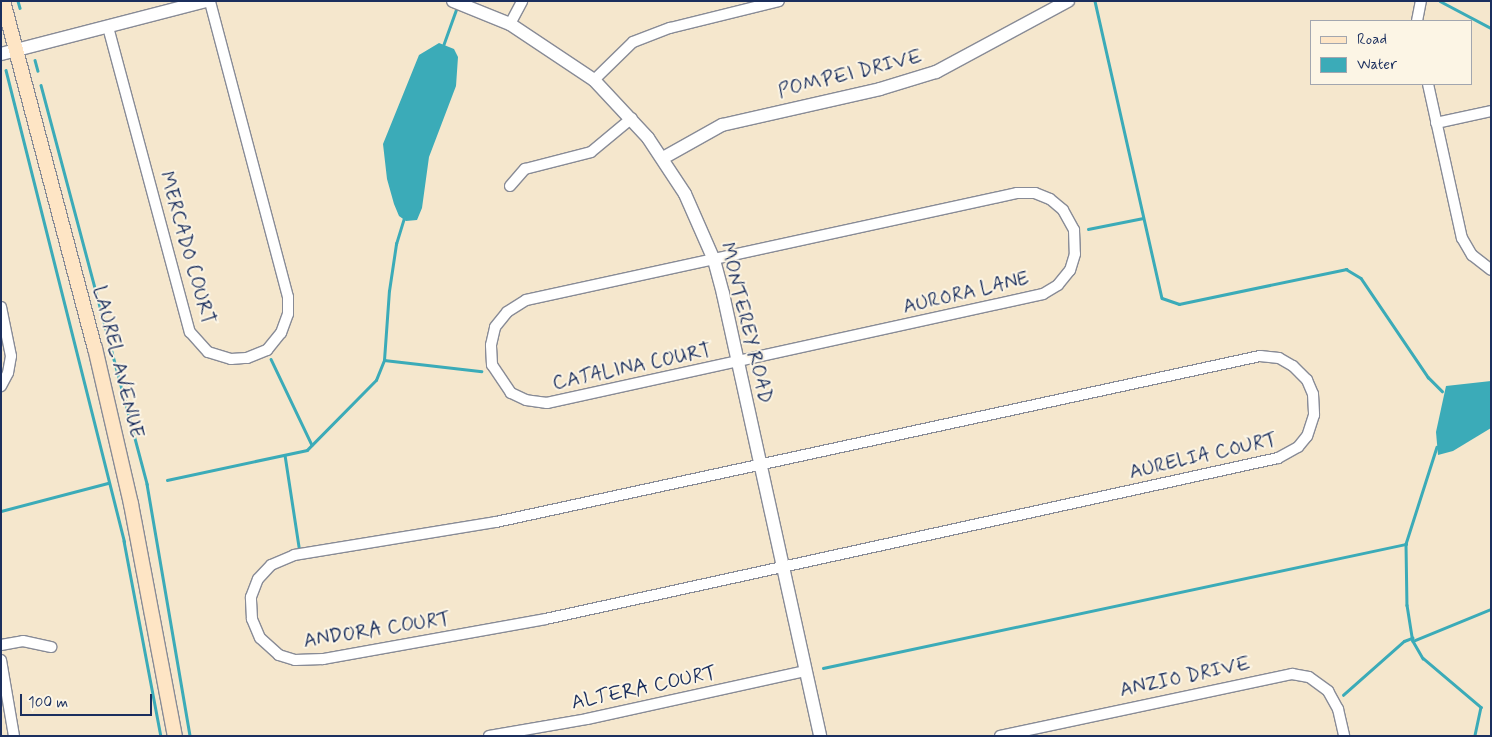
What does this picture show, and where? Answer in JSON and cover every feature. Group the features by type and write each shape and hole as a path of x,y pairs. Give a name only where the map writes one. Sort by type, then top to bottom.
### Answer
{"main road":[{"name":"LAUREL AVENUE","path":"3,1 95,348 131,504 175,736"}],"street":[{"path":"1,54 206,1"},
{"name":"MERCADO COURT","path":"108,27 190,332 208,352 231,359 247,358 267,350 281,333 288,314 288,297 210,1"},
{"name":"MONTEREY ROAD","path":"453,1 510,24 594,80 632,118 663,158 692,209 714,260 820,736"},
{"path":"510,24 522,1"},
{"path":"594,80 632,42 670,28 779,1"},
{"name":"POMPEI DRIVE","path":"663,158 722,125 929,75 962,60 1068,1"},
{"path":"1417,20 1421,1"},
{"path":"1428,85 1462,238 1472,255 1491,270"},
{"path":"1436,123 1491,111"},
{"path":"510,186 525,170 591,152 632,118"},
{"name":"AURORA LANE","path":"714,260 1017,193 1035,193 1057,204 1071,223 1075,237 1070,270 1058,285 1042,294 738,362"},
{"name":"CATALINA COURT","path":"714,260 520,303 502,317 495,327 491,345 492,365 511,393 541,403 738,362"},
{"path":"1,307 11,356 8,372 1,386"},
{"name":"AURELIA COURT","path":"761,465 1260,356 1279,358 1293,366 1307,380 1313,394 1314,415 1307,436 1298,447 1278,458 783,568"},
{"name":"ANDORA COURT","path":"761,465 496,522 294,555 271,565 258,579 251,597 252,619 260,638 271,650 295,660 311,660 546,619 783,568"},
{"path":"1,645 23,641 51,647"},
{"path":"1,660 14,736"},
{"name":"ALTERA COURT","path":"489,736 587,719 806,671"},
{"name":"ANZIO DRIVE","path":"1000,736 1292,674 1309,677 1328,691 1338,709 1344,736"}],"water":[{"path":"439,43 454,49 458,57 456,86 429,157 422,208 417,220 406,221 399,216 394,204 387,179 383,144 419,55"},
{"path":"1491,381 1491,428 1453,451 1438,455 1436,432 1446,386"}],"waterway":[{"path":"18,1 20,8"},
{"path":"1095,1 1162,298 1179,304 1346,269 1361,278 1428,377 1442,391"},
{"path":"1440,1 1491,28"},
{"path":"443,46 457,7"},
{"path":"35,60 38,71"},
{"path":"6,70 124,541 161,736"},
{"path":"41,85 147,484 190,736"},
{"path":"167,480 307,450 376,380 384,360 389,291 396,244 404,217"},
{"path":"1088,229 1143,218"},
{"path":"271,359 312,445"},
{"path":"384,360 481,371"},
{"path":"1437,447 1406,544 1407,605 1413,641 1423,658 1481,707 1475,736"},
{"path":"285,455 299,547"},
{"path":"1,511 108,483"},
{"path":"823,668 1406,544"},
{"path":"1413,641 1491,609"},
{"path":"1343,695 1404,641 1412,638"}]}
